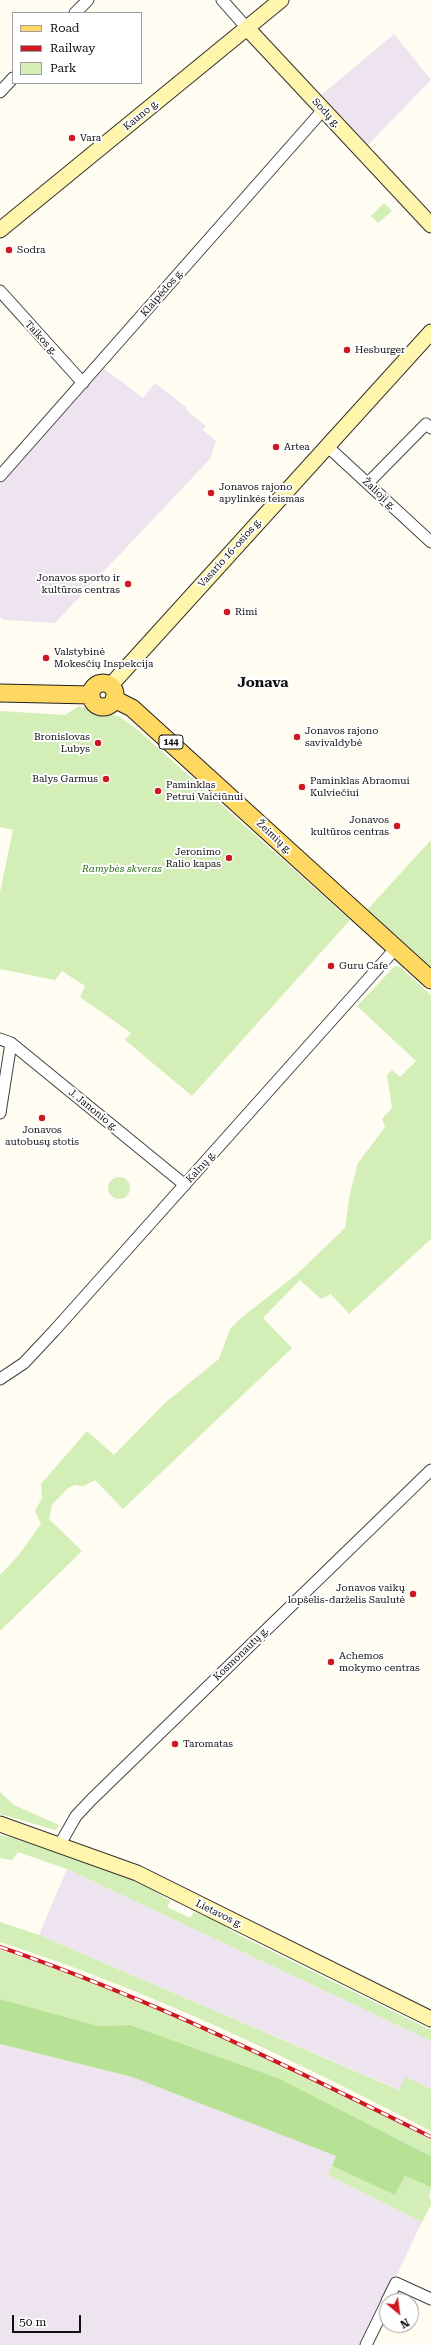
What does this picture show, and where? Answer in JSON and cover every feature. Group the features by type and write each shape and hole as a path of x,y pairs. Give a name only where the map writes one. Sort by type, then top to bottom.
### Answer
{"main road":[{"name":"Kauno g.","path":"0,230 281,0"},
{"name":"Sodų g.","path":"247,28 431,225"},
{"name":"Vasario 16-osios g.","path":"112,692 327,446 431,332"},
{"path":"0,693 91,695 93,688 100,683 112,692"},
{"name":"Žeimių g.","path":"112,692 132,708 431,980"},
{"name":"Lietavos g.","path":"0,1824 60,1844 137,1873 431,2019"}],"street":[{"path":"76,12 88,0"},
{"name":"Sodų g.","path":"222,0 247,28"},
{"path":"0,92 12,79"},
{"name":"Klaipėdos g.","path":"0,476 323,110"},
{"name":"Taikos g.","path":"0,291 83,383"},
{"path":"368,484 426,424 431,428"},
{"name":"Žalioji g.","path":"327,446 431,542"},
{"name":"Kalnų g.","path":"0,1379 24,1363 396,948"},
{"name":"J. Janonio g.","path":"0,1039 11,1043 185,1185"},
{"path":"0,1113 11,1043"},
{"name":"Kosmonautų g.","path":"60,1844 69,1826 82,1810 431,1470"},
{"path":"391,2293 396,2283 418,2293"},
{"path":"419,2294 431,2299"},
{"path":"366,2345 379,2318"}],"shaded area":[{"path":"394,34 431,80 365,148 320,96"},
{"path":"102,367 143,398 155,383 187,408 186,410 206,426 203,430 216,441 210,459 55,623 4,620 0,617 0,485"},
{"path":"67,1869 431,2041 431,2089 406,2078 400,2090 39,1935"},
{"path":"0,2044 132,2077 337,2156 328,2175 422,2222 388,2293 379,2293 379,2312 363,2345 0,2345"}],"green space":[{"path":"384,203 392,211 378,223 371,216"},
{"name":"Ramybės skveras","path":"79,706 120,717 138,730 350,920 192,1096 125,1040 131,1033 80,997 85,986 62,971 55,980 0,969 0,892 13,830 0,827 0,711 65,715"},
{"path":"431,840 431,967 367,910"},
{"path":"395,966 400,967 431,995 431,1239 349,1314 331,1294 321,1299 300,1280 263,1318 292,1348 123,1509 95,1480 84,1486 75,1485 68,1488 52,1505 49,1519 82,1551 0,1631 0,1575 18,1556 41,1524 35,1511 42,1498 41,1484 87,1431 114,1455 166,1402 219,1359 230,1329 241,1318 297,1274 345,1228 350,1193 358,1163 385,1127 382,1119 392,1108 387,1075 392,1070 400,1077 416,1061 357,1006"},
{"path":"119,1177 127,1180 130,1188 127,1196 119,1199 111,1196 108,1188 111,1180"},
{"path":"0,1792 14,1805 59,1825 57,1829 55,1830 0,1814"},
{"path":"0,1835 32,1842 143,1883 170,1901 167,1907 190,1918 194,1912 218,1921 235,1933 431,2030 431,2041 67,1869 18,1852 12,1860 0,1858"},
{"path":"0,1922 39,1935 399,2090 406,2077 431,2089 431,2131 273,2052 165,2004 56,1961 0,1942"},
{"path":"0,1950 111,1990 220,2035 273,2060 431,2140 431,2156 278,2078 130,2025 98,2026 0,1999"},
{"path":"0,1999 98,2026 130,2025 278,2078 431,2156 431,2187 405,2176 395,2195 332,2166 336,2156 132,2077 0,2044"},
{"path":"332,2166 395,2195 405,2176 431,2187 429,2198 431,2199 431,2205 422,2222 328,2175"}],"railway":[{"path":"0,1947 56,1967 165,2011 272,2059 431,2137"}],"place":[{"name":"Vara","path":"72,138"},
{"name":"Sodra","path":"9,250"},
{"name":"Hesburger","path":"347,350"},
{"name":"Artea","path":"276,447"},
{"name":"Jonavos rajono apylinkės teismas","path":"211,493"},
{"name":"Jonavos sporto ir kultūros centras","path":"128,584"},
{"name":"Rimi","path":"227,612"},
{"name":"Valstybinė Mokesčių Inspekcija","path":"46,658"},
{"name":"Jonavos rajono savivaldybė","path":"297,737"},
{"name":"Bronislovas Lubys","path":"98,743"},
{"name":"Balys Garmus","path":"106,779"},
{"name":"Paminklas Abraomui Kulviečiui","path":"302,787"},
{"name":"Paminklas Petrui Vaičiūnui","path":"158,791"},
{"name":"Jonavos kultūros centras","path":"397,826"},
{"name":"Jeronimo Ralio kapas","path":"229,858"},
{"name":"Guru Cafe","path":"331,966"},
{"name":"Jonavos autobusų stotis","path":"42,1118"},
{"name":"Jonavos vaikų lopšelis-darželis Saulutė","path":"413,1594"},
{"name":"Achemos mokymo centras","path":"331,1662"},
{"name":"Taromatas","path":"175,1744"}],"district":[{"name":"Jonava","path":"263,683"}]}
